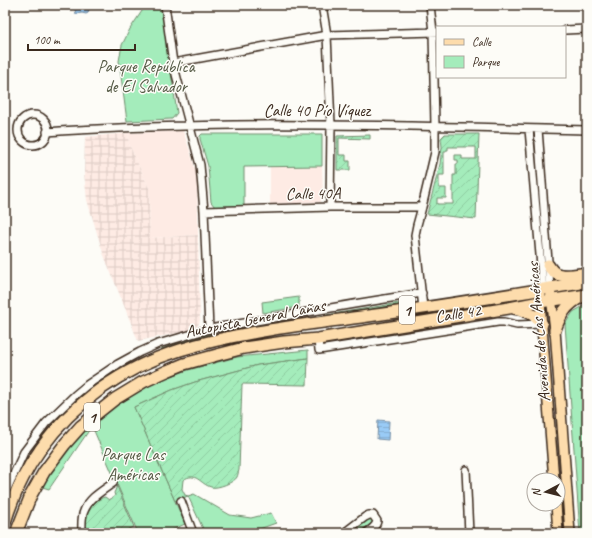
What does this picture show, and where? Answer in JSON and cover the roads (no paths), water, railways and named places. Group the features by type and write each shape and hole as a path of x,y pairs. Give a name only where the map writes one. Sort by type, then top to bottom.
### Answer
{"highway":[{"path":"548,265 555,273 560,275 566,276 587,273"},
{"name":"1","path":"546,289 587,282"},
{"name":"Autopista General Cañas","path":"5,522 16,493 29,467 51,434 70,414 91,396 119,377 156,359 179,350 235,336 546,289"},
{"name":"1","path":"540,302 586,295"},
{"path":"555,330 562,313 573,302 586,295"},
{"name":"Autopista General Cañas","path":"17,533 31,495 44,472 65,444 81,426 115,399 142,382 184,364 244,348 318,339 540,302"},
{"path":"508,308 526,312 539,319 542,324"}],"main road":[{"name":"Avenida de Las Américas","path":"546,289 552,300 555,330 570,533"},
{"name":"Avenida de Las Américas","path":"546,289 540,302 553,472"},
{"path":"557,512 558,533"}],"street":[{"path":"164,5 173,63 200,165 204,210 209,329"},
{"path":"322,5 327,35 332,125 330,207"},
{"path":"423,308 415,234 435,152 435,32 430,5"},
{"path":"566,30 587,29"},
{"path":"173,63 327,35 435,32"},
{"path":"28,116 37,116 44,120 47,132 46,137 40,144 30,145 25,143 19,136 18,127 23,118 28,116"},
{"name":"Calle 40 Pío Víquez","path":"47,132 87,129 190,126 332,125 587,130"},
{"name":"Avenida de Las Américas","path":"529,129 546,289"},
{"name":"Avenida de Las Américas","path":"538,129 548,265 546,289"},
{"name":"Calle 40A","path":"204,210 330,207 422,207"},
{"path":"5,493 24,452 46,423 74,395 87,385 118,364 140,352 158,344 209,329 422,293"},
{"name":"Calle 42","path":"318,339 319,350 498,322 517,325 542,324"},
{"path":"466,470 469,533"},
{"path":"82,533 83,512 89,502 95,495 113,483"},
{"path":"181,501 193,533"},
{"path":"344,533 365,517 373,515 377,521 376,524 366,533"}],"water":[{"path":"93,5 89,9 88,13 76,14 75,10 77,7"},
{"path":"378,420 389,421 388,440 377,439"}],"park label":[{"name":"Parque República de El Salvador","path":"146,76"},
{"name":"Parque Las Américas","path":"133,464"}]}
